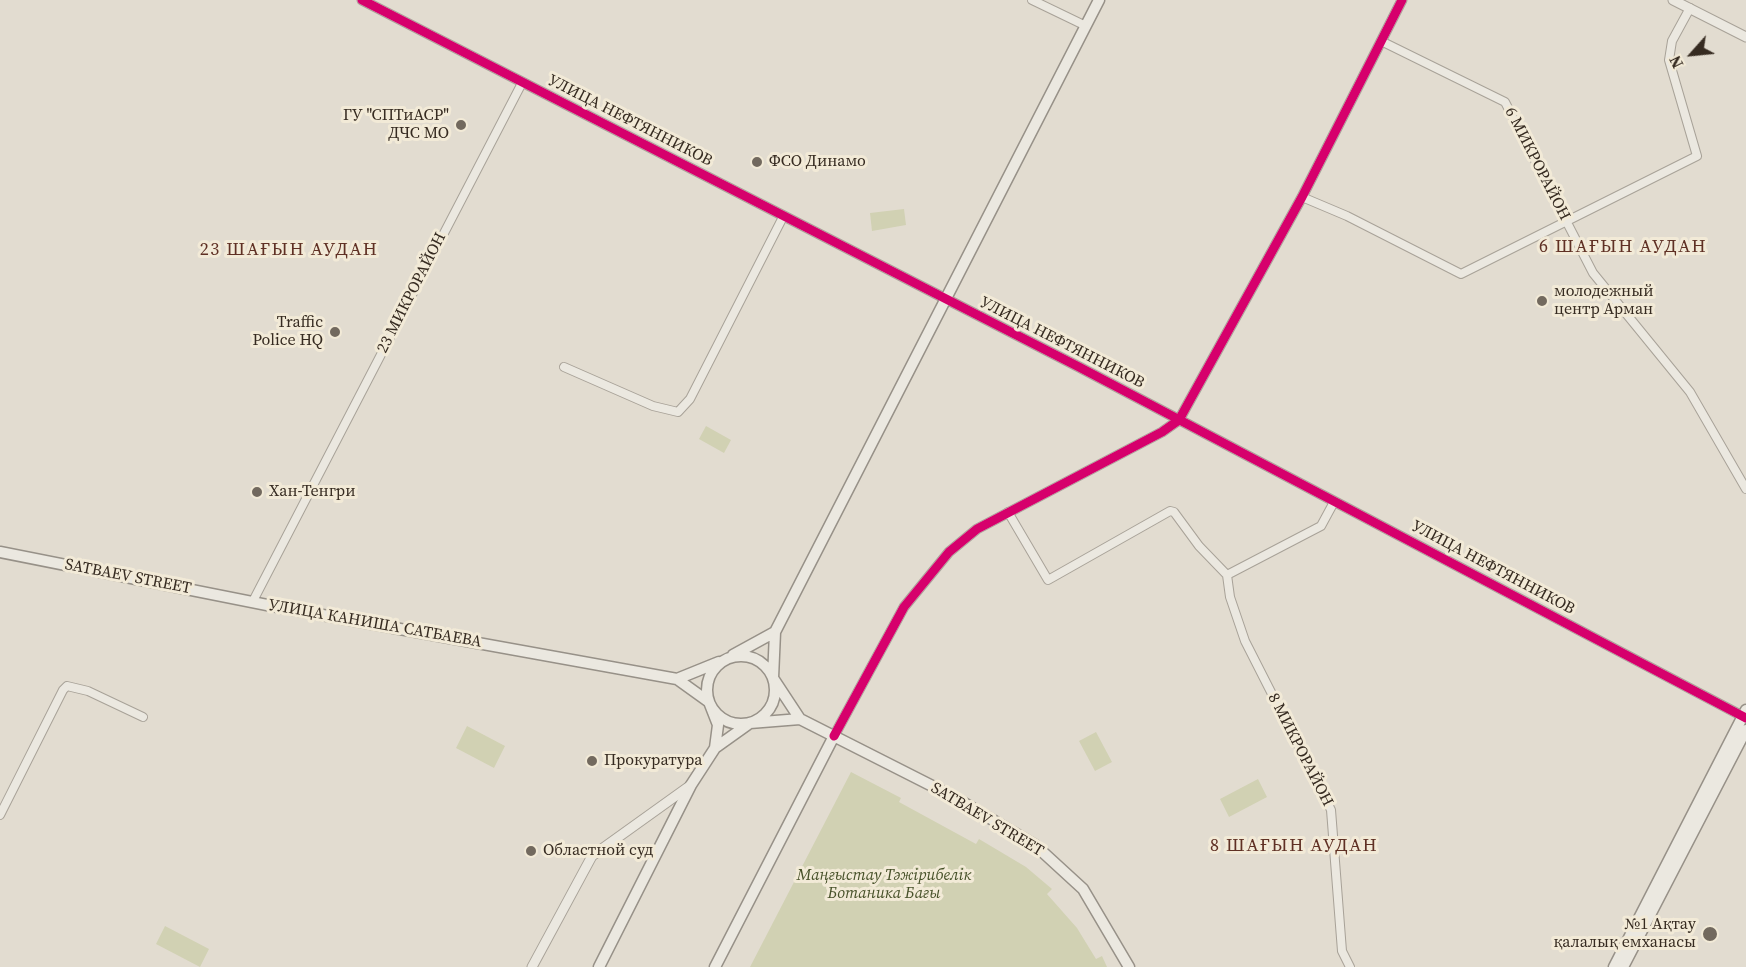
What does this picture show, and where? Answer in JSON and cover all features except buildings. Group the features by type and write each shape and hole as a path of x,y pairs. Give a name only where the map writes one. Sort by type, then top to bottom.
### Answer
{"main road":[{"path":"599,967 691,785 715,748 750,723 761,719 774,700 775,632 1099,0"},
{"name":"SATBAEV STREET","path":"0,552 255,601"},
{"name":"УЛИЦА КАНИША САТБАЕВА","path":"255,601 677,678"},
{"path":"677,678 726,660 775,632"},
{"path":"715,748 718,726 707,693 711,673 726,660 748,657 758,661 773,678 800,719 834,736 715,967"},
{"path":"677,678 709,702 714,711 730,723 800,719"},
{"path":"1623,960 1745,715"},
{"path":"1614,967 1623,960 1746,730"},
{"name":"SATBAEV STREET","path":"834,736 954,797 1035,845 1083,889 1129,967"}],"street":[{"name":"УЛИЦА НЕФТЯННИКОВ","path":"362,0 1179,420 1745,715"},
{"path":"1032,0 1086,26"},
{"path":"834,736 904,607 949,552 977,529 1162,432 1179,420 1302,197 1402,0"},
{"path":"1674,0 1746,37"},
{"path":"1302,197 1347,216 1461,274 1697,156 1669,60 1672,41 1690,8"},
{"name":"6 МИКРОРАЙОН","path":"1382,41 1505,102 1593,273 1689,392 1746,489"},
{"name":"23 МИКРОРАЙОН","path":"255,601 303,503 522,83"},
{"path":"564,367 653,406 678,412 690,399 783,217"},
{"path":"1008,513 1048,580 1170,512 1174,512 1199,546 1227,575 1321,526 1334,502"},
{"name":"8 МИКРОРАЙОН","path":"1227,575 1230,597 1245,641 1331,810 1342,951 1350,967"},
{"path":"0,815 67,686 88,691 143,717"},
{"path":"532,967 592,856 691,785"}],"green space":[{"path":"904,209 906,225 872,231 870,213"},
{"path":"706,426 731,440 724,453 699,439"},
{"path":"467,726 505,746 494,768 456,748"},
{"path":"1096,732 1112,762 1095,771 1079,741"},
{"name":"Маңғыстау Тәжірибелік Ботаника Бағы","path":"851,772 901,798 899,802 976,844 979,839 1026,867 1052,889 1047,894 1077,928 1096,959 1102,956 1107,967 750,967"},
{"path":"1258,779 1267,797 1229,817 1220,799"},
{"path":"165,926 209,949 200,967 156,944"}],"cycle path":[{"path":"362,0 1079,367 1746,718"},
{"path":"834,736 904,607 949,552 977,529 1162,432 1179,420 1302,197 1402,0"}],"place":[{"name":"ГУ \"СПТиАСР\" ДЧС МО","path":"461,125"},
{"name":"ФСО Динамо","path":"757,162"},
{"name":"молодежный центр Арман","path":"1542,301"},
{"name":"Traffic Police HQ","path":"335,332"},
{"name":"Хан-Тенгри","path":"257,492"},
{"name":"Прокуратура","path":"592,761"},
{"name":"Областной суд","path":"531,851"},
{"name":"№1 Ақтау қалалық емханасы","path":"1710,934"}],"district":[{"name":"6 ШАҒЫН АУДАН","path":"1623,247"},
{"name":"23 ШАҒЫН АУДАН","path":"289,250"},
{"name":"8 ШАҒЫН АУДАН","path":"1294,846"}]}
